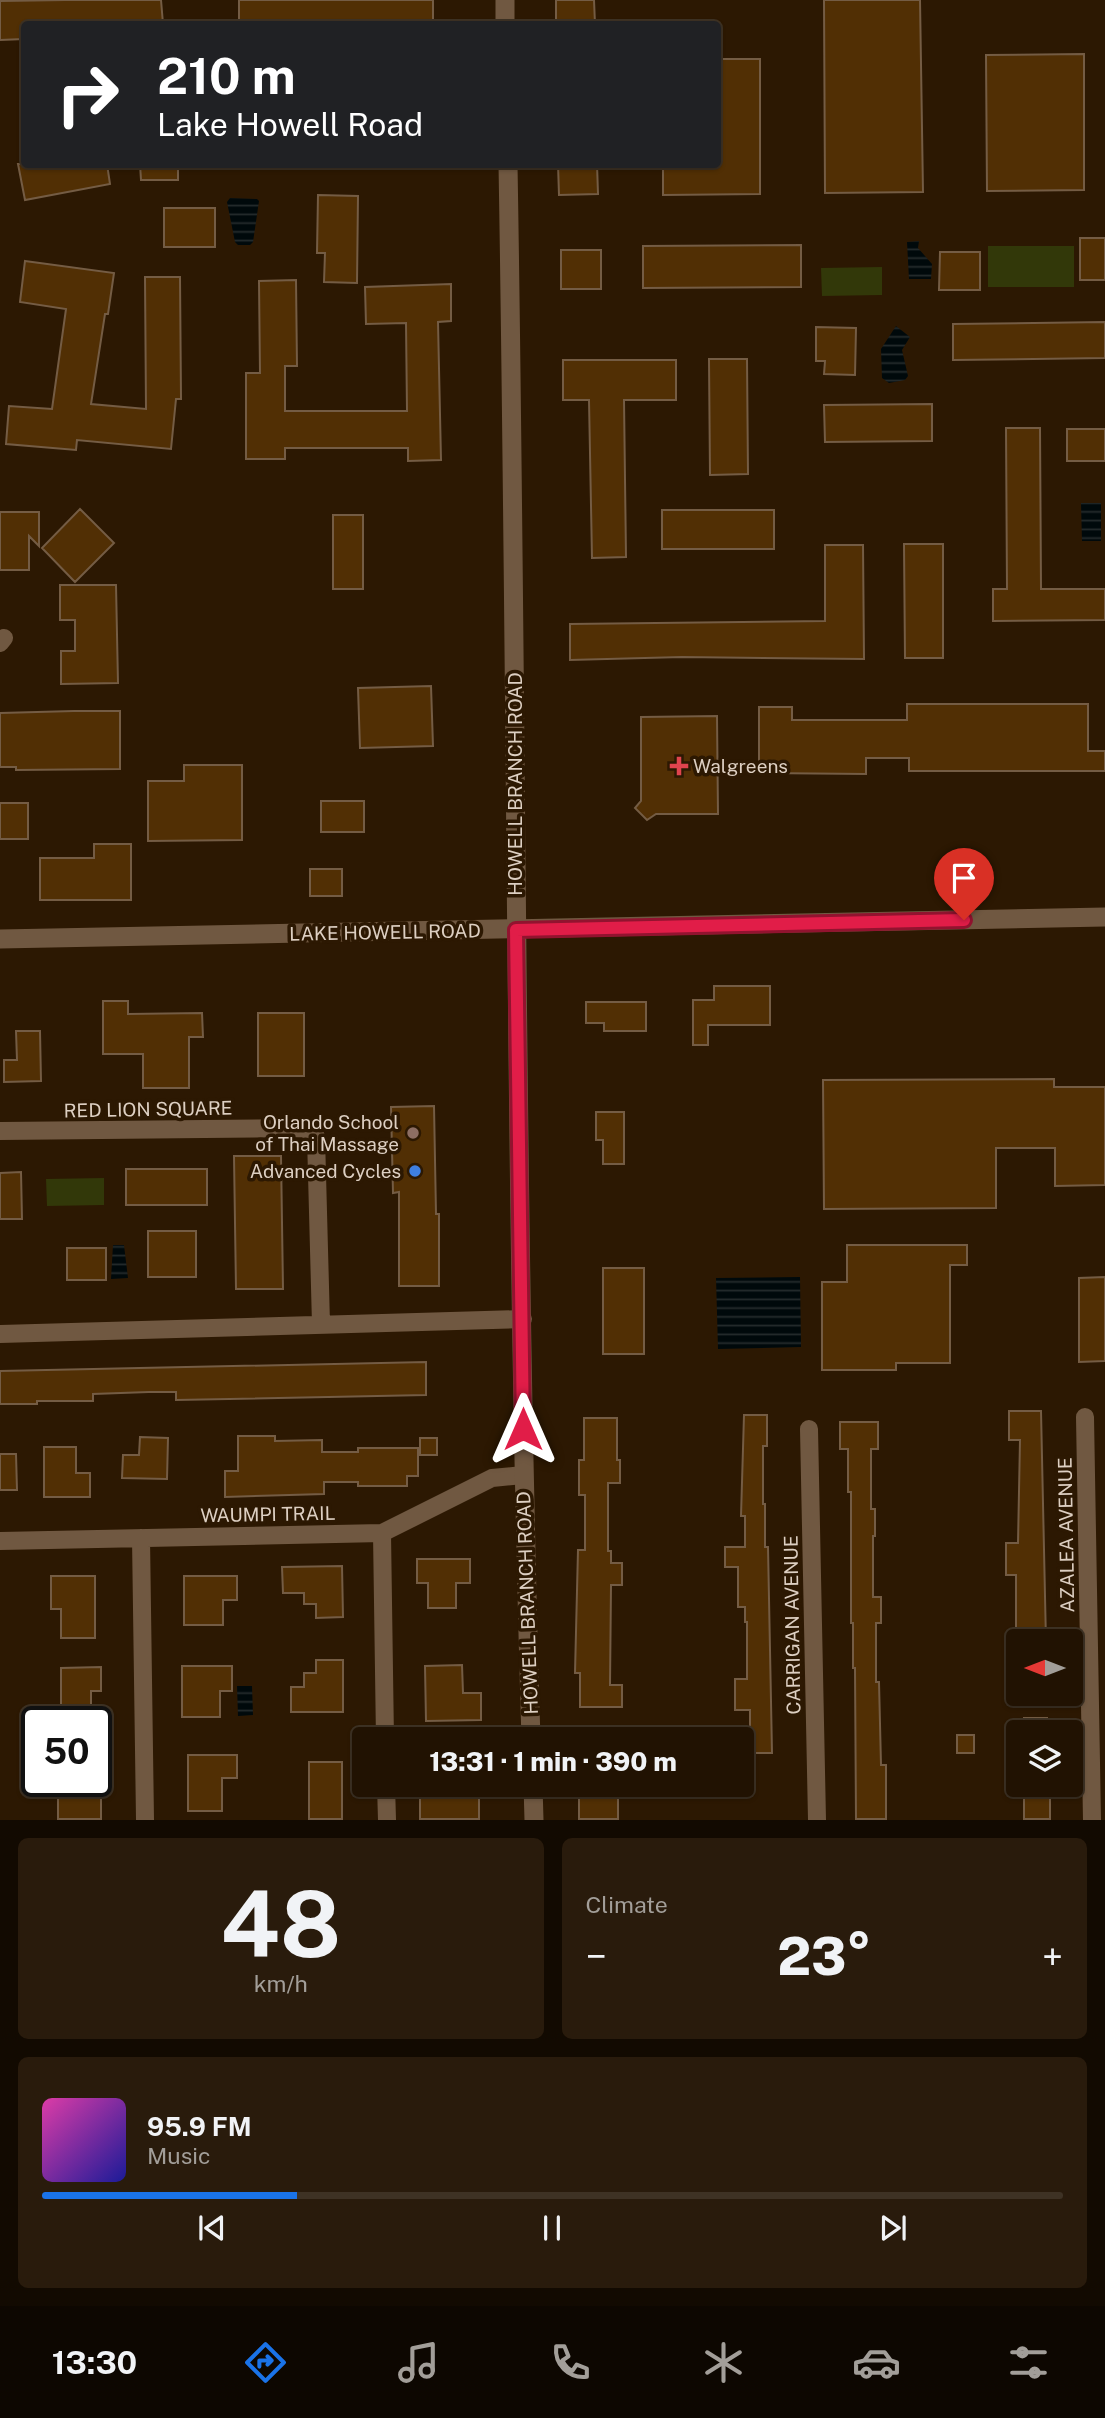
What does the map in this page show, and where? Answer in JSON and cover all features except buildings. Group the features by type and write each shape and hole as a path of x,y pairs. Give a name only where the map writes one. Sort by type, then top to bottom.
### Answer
{"main road":[{"path":"505,0 505,21"},
{"name":"HOWELL BRANCH ROAD","path":"508,168 523,1475 531,1727"},
{"name":"LAKE HOWELL ROAD","path":"0,939 1105,917"},
{"path":"533,1797 534,1819"}],"street":[{"name":"RED LION SQUARE","path":"0,1131 305,1128 316,1137 321,1324"},
{"path":"0,1334 523,1319"},
{"name":"AZALEA AVENUE","path":"1085,1417 1092,1819"},
{"name":"CARRIGAN AVENUE","path":"809,1429 817,1819"},
{"name":"WAUMPI TRAIL","path":"0,1541 382,1533 492,1478 523,1475"},
{"path":"382,1533 385,1727"},
{"path":"141,1538 145,1819"},
{"path":"386,1797 387,1819"}],"green space":[{"path":"988,246 1074,246 1074,287 988,287"},
{"path":"882,267 882,295 822,296 821,268"},
{"path":"104,1178 104,1205 47,1206 46,1179"}],"shaded area":[{"path":"230,198 259,201 253,242 250,245 238,245 235,242 227,202"},
{"path":"919,241 918,248 932,264 931,279 909,279 907,242"},
{"path":"896,326 910,337 902,350 908,376 905,380 889,383 882,378 881,349"},
{"path":"1081,503 1101,503 1101,541 1082,541"},
{"path":"113,1245 124,1245 128,1278 111,1279"},
{"path":"800,1277 801,1347 718,1349 716,1278"},
{"path":"237,1686 252,1686 253,1715 238,1716"}],"place":[{"name":"Walgreens","path":"679,766"},
{"name":"Orlando School of Thai Massage","path":"413,1133"},
{"name":"Advanced Cycles","path":"415,1171"}],"route":[{"path":"523,1429 516,930 964,920"}]}
